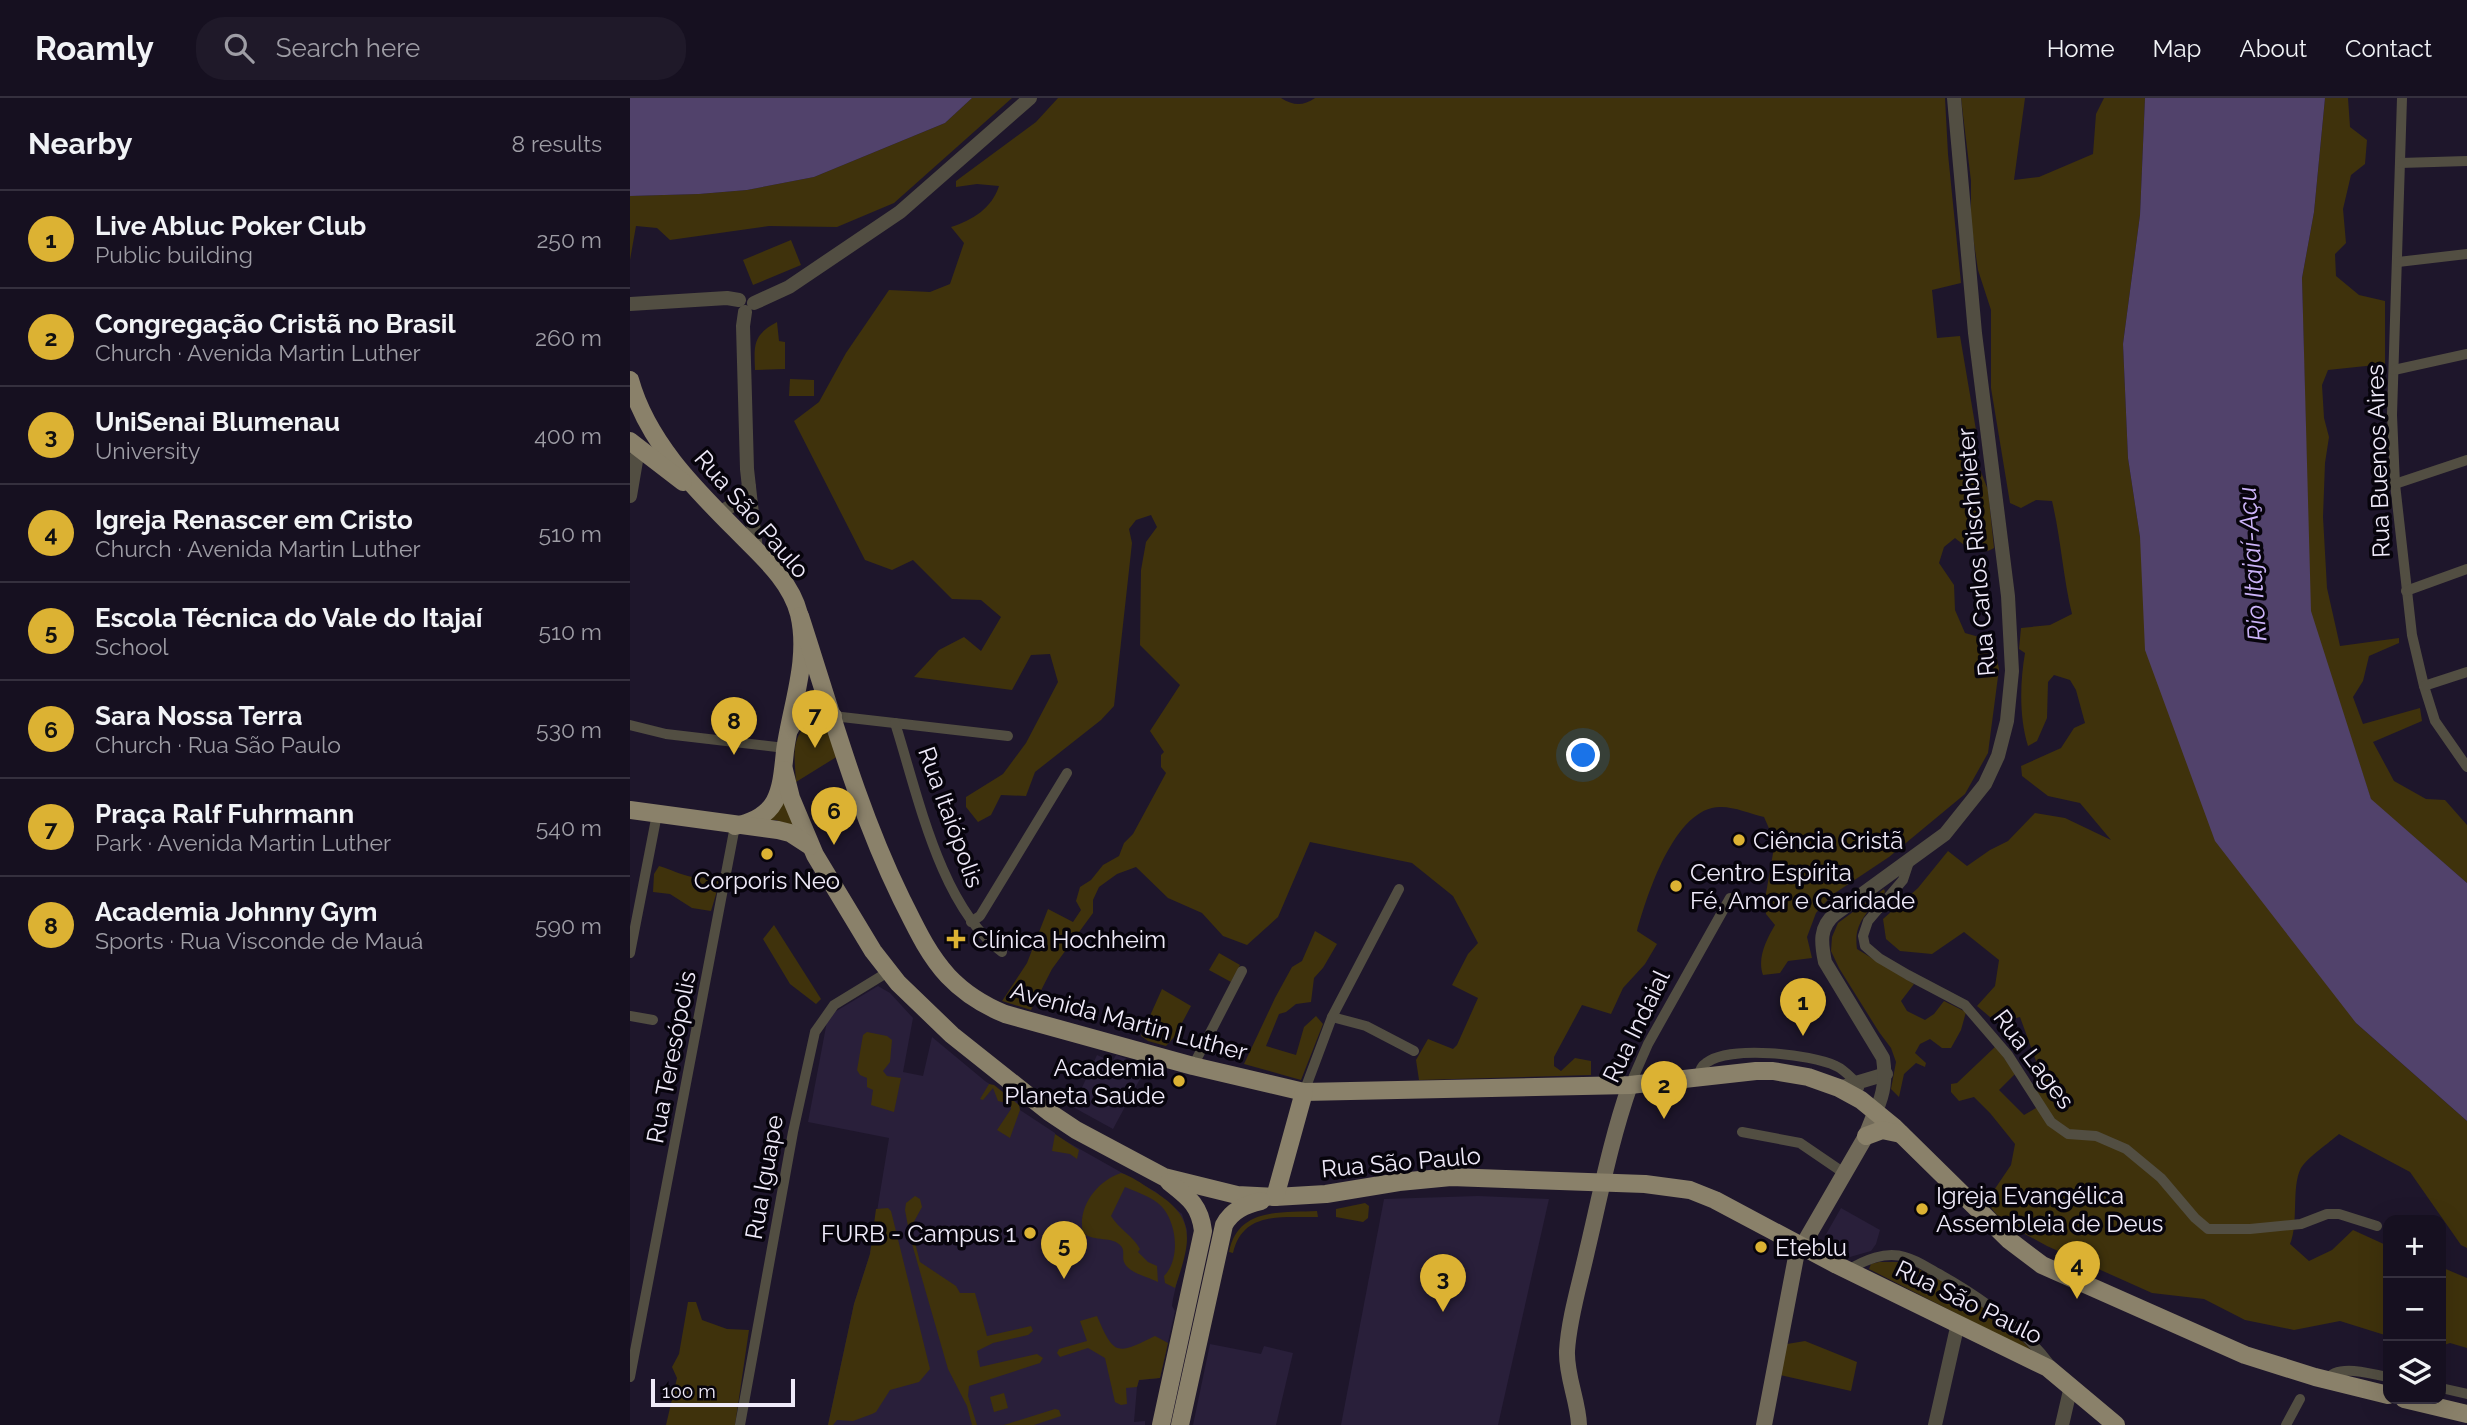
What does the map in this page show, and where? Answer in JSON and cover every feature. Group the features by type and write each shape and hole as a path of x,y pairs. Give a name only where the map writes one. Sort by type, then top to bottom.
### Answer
{"main road":[{"name":"Rua São Paulo","path":"630,380 642,414 651,430 713,507 756,550 788,588 800,616 801,668 780,789 771,809 750,823 735,826"},
{"path":"633,450 655,462 713,507"},
{"name":"Avenida Martin Luther","path":"800,616 880,855 927,948 957,984 985,1006 1005,1014 1193,1066 1304,1092 1630,1085 1773,1071 1808,1077 1859,1092 2009,1240 2042,1265 2245,1355 2326,1380 2383,1394"},
{"path":"787,740 795,720 803,714 814,710 833,716"},
{"name":"Rua São Paulo","path":"784,770 791,798 811,848 888,972 943,1028 1010,1083 1076,1129 1164,1177 1237,1195 1275,1197 1326,1194 1451,1177 1645,1184 1690,1190 1715,1200 2056,1374 2116,1425"},
{"path":"630,810 735,826"},
{"name":"Rua São Paulo","path":"735,826 790,833 811,848"},
{"name":"Rua Indaial","path":"1579,1425 1567,1351 1603,1183 1630,1085"},
{"path":"1180,1425 1224,1225 1232,1214 1244,1206 1275,1197 1304,1092"},
{"path":"1764,1425 1791,1276 1801,1245 1866,1136 1876,1111"},
{"path":"1866,1136 1882,1130 1901,1134"},
{"path":"1161,1425 1203,1231 1201,1219 1187,1197 1164,1177"},
{"path":"1201,1219 1212,1215 1219,1217 1224,1225"},
{"path":"1814,1223 1818,1254"},
{"path":"2425,1404 2467,1414"}],"street":[{"path":"630,304 727,298 746,305 789,287 900,212 1030,98"},
{"name":"Rua Carlos Rischbieter","path":"1886,1074 1879,1050 1825,962 1821,945 1822,932 1828,920 1835,914 1945,834 1985,784 1998,756 2005,731 2012,680 2008,596 1976,344 1954,98"},
{"name":"Rua Buenos Aires","path":"2402,98 2392,415 2395,484 2412,635 2424,686 2435,721 2467,767"},
{"path":"2400,163 2467,161"},
{"path":"2398,262 2467,254"},
{"path":"746,305 743,326 749,487 756,550"},
{"path":"2393,370 2467,354"},
{"path":"630,496 633,450"},
{"path":"2395,484 2467,460"},
{"path":"713,507 733,505 749,487"},
{"path":"2406,591 2467,569"},
{"path":"2424,686 2467,672"},
{"path":"833,716 1008,736"},
{"name":"Rua Itaiópolis","path":"895,723 934,847 956,898 971,922 1002,952"},
{"path":"630,725 666,734 787,740"},
{"path":"971,922 980,916 1067,772"},
{"path":"630,953 657,814"},
{"name":"Rua Teresópolis","path":"630,1377 735,826"},
{"name":"Rua Lages","path":"1910,859 1903,880 1868,921 1863,936 1865,946 1879,958 1965,1005 2008,1055 2051,1122 2068,1133 2096,1136 2126,1149 2161,1178 2195,1218 2208,1229 2232,1230 2301,1224 2327,1214 2339,1214 2377,1226"},
{"path":"1304,1092 1332,1017 1399,889"},
{"name":"Rua Indaial","path":"1630,1085 1648,1044 1730,898"},
{"path":"1193,1066 1242,971"},
{"name":"Rua Iguape","path":"740,1425 793,1132 815,1032 834,1005 888,972"},
{"path":"630,1016 653,1020"},
{"path":"1332,1017 1366,1026 1413,1051"},
{"name":"Avenida Martin Luther","path":"1698,1077 1702,1067 1713,1059 1786,1053 1836,1066 1859,1092"},
{"path":"1859,1092 1886,1074"},
{"path":"1876,1111 1886,1074"},
{"path":"1742,1132 1800,1143 1844,1173"},
{"path":"1848,1270 1867,1259 1881,1256 1904,1256 1915,1260 1997,1310 2038,1350 2056,1374"},
{"path":"1935,1425 1958,1323"},
{"path":"2326,1380 2329,1375 2340,1370 2383,1376"},
{"path":"2062,1425 2071,1386"},
{"path":"2446,1389 2467,1394"},
{"path":"2286,1425 2300,1399"}],"shaded area":[{"path":"972,98 1012,98 894,203 837,227 769,226 670,240 657,228 636,226 630,260 630,196 747,190 814,177 945,123"},
{"path":"1058,98 1281,98 1298,104 1315,98 1945,98 1961,283 1932,290 1937,338 1960,336 1976,430 1976,459 1988,490 1994,548 1978,551 1955,538 1944,547 1939,563 1954,585 1955,610 1965,633 1979,637 1992,634 1999,669 1988,753 1965,794 1889,857 1832,895 1816,913 1807,937 1812,958 1788,961 1780,973 1763,975 1762,956 1775,925 1766,914 1765,899 1775,842 1764,817 1721,807 1705,811 1690,821 1666,855 1648,896 1637,931 1657,944 1645,964 1623,988 1611,1014 1582,1005 1554,1057 1554,1066 1561,1071 1575,1058 1591,1061 1591,1075 1419,1080 1416,1060 1428,1039 1453,1049 1478,998 1452,985 1468,954 1478,943 1453,896 1412,863 1310,842 1278,917 1247,945 1223,936 1202,913 1168,898 1136,867 1117,874 1099,887 1093,900 1093,913 1052,969 1031,1010 1002,1001 1027,963 1048,909 1073,922 1081,910 1076,901 1080,887 1091,880 1103,865 1119,856 1166,773 1161,767 1161,755 1164,752 1150,731 1180,685 1140,645 1141,570 1146,542 1157,527 1151,515 1136,520 1129,529 1132,543 1114,706 1101,720 1035,772 1026,796 1001,795 991,815 978,822 966,807 966,797 1003,774 1026,743 1058,682 1050,654 1031,655 1012,690 914,677 939,650 964,637 981,651 1001,617 981,600 952,599 913,560 892,570 865,560 794,421 819,402 846,353 889,290 930,292 950,284 964,243 951,227 967,221 987,207 999,186 977,184 956,187 956,181 1036,122"},
{"path":"1961,98 2025,98 2014,180 2039,177 2093,154 2096,114 2104,98 2145,98 2140,215 2123,344 2128,458 2140,537 2356,1023 2467,1121 2467,1248 2461,1245 2446,1224 2446,1215 2440,1215 2410,1172 2339,1134 2301,1168 2290,1244 2309,1261 2332,1250 2353,1230 2383,1244 2383,1334 2340,1321 2294,1330 2245,1320 2204,1299 2152,1293 2047,1246 2003,1222 1986,1202 2011,1165 2015,1144 1974,1097 1959,1101 1951,1092 1951,1084 1957,1083 1996,1046 2015,1074 1999,1090 2024,1115 2036,1108 2036,1061 2020,1017 1997,1023 1977,1006 1995,986 1999,960 1964,932 1932,954 1900,951 1886,939 1883,919 1918,888 1948,851 1967,866 2008,841 2035,813 2065,818 2111,840 2080,803 2048,796 2022,776 2021,766 2061,748 2074,728 2085,723 2076,690 2070,680 2054,675 2048,682 2047,718 2037,741 2028,746 2022,711 2021,688 2025,653 2019,649 2021,628 2050,625 2072,614 2052,501 2036,500 2021,508 2010,503 1991,388 1991,310 1978,270 1971,223 1971,181"},
{"path":"2325,98 2348,98 2350,127 2367,140 2365,164 2351,175 2343,209 2346,243 2335,254 2336,276 2359,295 2385,301 2385,364 2328,370 2322,385 2324,418 2329,437 2323,517 2327,588 2340,646 2399,638 2399,643 2369,656 2363,681 2353,697 2363,724 2420,708 2422,721 2373,742 2394,781 2426,799 2445,800 2467,825 2467,883 2371,800 2310,611 2302,278 2314,212"},
{"path":"791,240 801,265 753,285 743,260"},
{"path":"777,322 779,341 785,342 785,369 755,370 759,336"},
{"path":"790,379 814,380 814,396 789,396"},
{"path":"821,723 830,732 838,756 796,782 797,740 805,727"},
{"path":"785,790 796,827 776,820 766,821"},
{"path":"659,866 692,877 720,881 711,911 692,908 670,894 653,892 654,874"},
{"path":"1884,889 1885,892 1860,924 1856,939 1857,949 1914,984 1901,1001 1907,1011 1925,1020 1934,1014 1944,1001 1966,1012 1961,1030 1951,1048 1942,1048 1930,1039 1920,1044 1915,1053 1926,1063 1925,1067 1916,1063 1904,1074 1899,1097 1891,1089 1896,1062 1891,1048 1839,968 1831,951 1832,937 1838,923"},
{"path":"774,925 821,999 816,1004 790,984 763,939"},
{"path":"1315,931 1337,944 1314,978 1311,1002 1296,1004 1279,1014 1266,1046 1296,1055 1304,1027 1316,1016 1323,1024 1301,1080 1244,1064 1275,998 1292,967 1302,961"},
{"path":"1219,953 1240,965 1231,982 1209,970"},
{"name":"FURB - Campus 1","path":"878,986 890,993 913,1018 903,1072 923,1076 932,1037 985,1081 1017,1102 1020,1110 1055,1135 1156,1192 1182,1214 1187,1230 1186,1242 1173,1299 1172,1306 1175,1311 1160,1378 1139,1380 1137,1387 1134,1422 1145,1421 1145,1425 828,1425 854,1304 870,1254 889,1138 808,1122 828,1016"},
{"path":"1162,989 1191,1006 1175,1036 1166,1046 1141,1036"},
{"path":"867,1032 887,1036 892,1040 890,1062 883,1071 887,1076 901,1078 894,1112 871,1105 873,1090 867,1087 867,1078 857,1070 863,1035"},
{"path":"1097,1055 1112,1062 1116,1055 1147,1066 1113,1129 1073,1107"},
{"path":"989,1084 1019,1105 1020,1110 1010,1138 997,1130 1011,1109 1011,1104 998,1101 993,1088 983,1100 980,1099"},
{"path":"1055,1134 1079,1150 1077,1159 1070,1154 1052,1151"},
{"path":"1121,1173 1166,1199 1183,1220 1187,1243 1175,1288 1165,1283 1164,1276 1170,1268 1175,1248 1172,1226 1162,1208 1151,1199 1125,1187 1111,1216 1137,1244 1140,1249 1138,1252 1148,1262 1157,1266 1158,1282 1126,1266 1122,1248 1118,1243 1083,1233 1083,1214 1091,1196 1104,1182"},
{"path":"915,1196 920,1199 922,1207 911,1227 920,1262 956,1286 960,1293 975,1293 987,1336 1031,1326 1033,1331 1028,1335 993,1343 977,1351 980,1367 1037,1354 1043,1358 1040,1363 969,1386 968,1396 977,1425 972,1425 967,1406 948,1369 910,1237 905,1210 906,1203"},
{"path":"1478,1196 1549,1199 1498,1425 1341,1425 1384,1199"},
{"path":"1365,1203 1369,1206 1368,1218 1363,1222 1336,1217 1336,1209"},
{"path":"888,1208 891,1211 930,1369 919,1382 890,1390 876,1412 853,1421 837,1420 833,1425 828,1425 854,1304 870,1254 876,1209"},
{"path":"1841,1208 1880,1230 1871,1251 1850,1257 1828,1246 1825,1236"},
{"path":"1317,1211 1318,1217 1278,1217 1255,1223 1238,1239 1233,1253 1229,1252 1234,1237 1241,1227 1251,1220 1276,1213"},
{"path":"1902,1262 1961,1291 2003,1321 2034,1353 1869,1269 1871,1264"},
{"path":"2446,1269 2467,1278 2467,1348 2446,1344"},
{"path":"688,1302 696,1302 702,1320 727,1329 749,1330 735,1425 666,1425 677,1378 672,1367 679,1354"},
{"path":"1097,1316 1108,1339 1118,1348 1132,1347 1155,1336 1168,1343 1160,1378 1139,1380 1137,1387 1126,1388 1127,1404 1115,1402 1105,1358 1088,1348 1060,1357 1057,1353 1059,1349 1087,1341 1080,1321"},
{"path":"1805,1341 1857,1362 1851,1391 1780,1375 1787,1344"},
{"path":"1210,1344 1261,1354 1264,1346 1293,1353 1276,1425 1193,1425"},
{"path":"1004,1393 1008,1408 994,1412 990,1397"},
{"path":"1059,1410 1061,1416 1034,1425 1004,1425"}],"water":[{"path":"630,98 972,98 945,123 814,177 747,190 630,196"},
{"name":"Rio Itajaí-Açu","path":"2145,98 2325,98 2314,212 2302,278 2311,611 2371,799 2467,883 2467,1121 2356,1023 2215,841 2145,650 2140,537 2128,458 2123,344 2140,215"}],"place":[{"name":"Praça Ralf Fuhrmann","path":"815,748"},
{"name":"Academia Johnny Gym","path":"734,755"},
{"name":"Ciência Cristã","path":"1739,840"},
{"name":"Sara Nossa Terra","path":"834,845"},
{"name":"Corporis Neo","path":"767,854"},
{"name":"Centro Espírita Fé, Amor e Caridade","path":"1676,886"},
{"name":"Clínica Hochheim","path":"956,939"},
{"name":"Live Abluc Poker Club","path":"1803,1036"},
{"name":"Academia Planeta Saúde","path":"1179,1081"},
{"name":"Congregação Cristã no Brasil","path":"1664,1119"},
{"name":"Igreja Evangélica Assembleia de Deus","path":"1922,1209"},
{"name":"FURB - Campus 1","path":"1030,1233"},
{"name":"Eteblu","path":"1761,1247"},
{"name":"Escola Técnica do Vale do Itajaí","path":"1064,1279"},
{"name":"Igreja Renascer em Cristo","path":"2077,1299"},
{"name":"UniSenai Blumenau","path":"1443,1312"}]}
